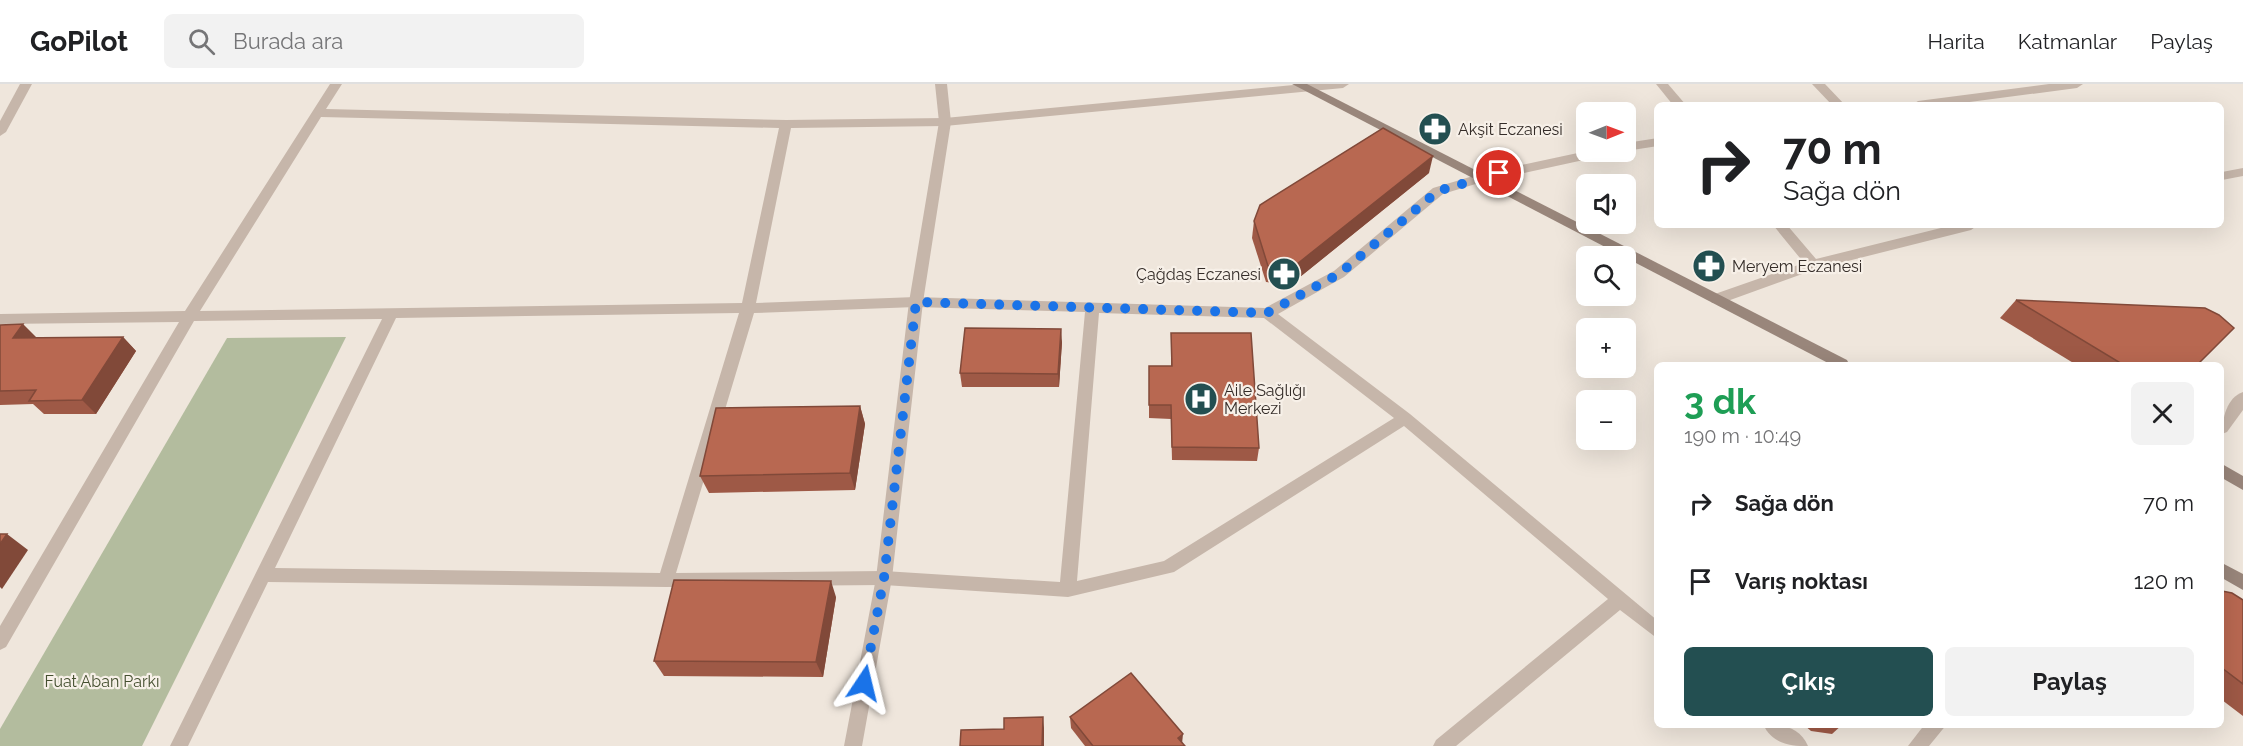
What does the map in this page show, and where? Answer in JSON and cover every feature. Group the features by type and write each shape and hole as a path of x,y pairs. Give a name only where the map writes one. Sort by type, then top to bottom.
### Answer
{"main road":[{"path":"1303,87 1838,362"},
{"path":"2224,471 2243,484"},
{"path":"2224,571 2243,583"}],"street":[{"path":"0,132 26,84"},
{"path":"0,642 189,317 320,113 336,84"},
{"path":"853,746 884,578 916,302 945,122 941,84"},
{"path":"320,113 786,124 945,122 1343,84"},
{"path":"1662,84 1677,102"},
{"path":"1818,84 1836,102"},
{"path":"1941,102 2077,84"},
{"path":"666,580 748,308 786,124"},
{"path":"1636,145 1654,143"},
{"path":"0,319 748,308 916,302 1267,313 1339,274 1438,191 1480,178 1576,158"},
{"path":"2224,176 2243,172"},
{"path":"1783,228 1814,265"},
{"path":"1717,299 1814,265 1947,228"},
{"path":"1068,590 1092,308"},
{"path":"1267,313 1405,417 1618,601 1654,629"},
{"path":"179,746 391,314"},
{"path":"2224,425 2243,398"},
{"path":"261,575 666,580 884,578 1068,590 1168,567 1405,417"},
{"path":"1442,746 1618,601"},
{"path":"1777,728 1799,746"},
{"path":"1917,746 1934,728"}],"green space":[{"name":"Fuat Aban Parkı","path":"346,337 142,746 0,746 0,729 227,338"}],"building":[{"path":"1383,128 1433,156 1292,268 1268,266 1254,221 1260,205"},
{"path":"2016,300 2205,308 2219,315 2234,328 2200,362 2119,362"},
{"path":"23,324 13,338 123,337 82,400 29,401 36,390 0,391 0,325"},
{"path":"965,328 1061,329 1058,374 960,373"},
{"name":"Aile Sağlığı Merkezi","path":"1171,333 1251,333 1259,448 1172,447 1171,405 1149,405 1149,366 1172,366"},
{"path":"860,406 850,473 700,476 716,408"},
{"path":"0,534 7,534 0,544"},
{"path":"674,580 831,581 816,662 654,661"},
{"path":"2224,591 2232,593 2243,600 2243,684 2224,670"},
{"path":"1131,673 1183,734 1178,738 1185,746 1093,746 1070,717"},
{"path":"1043,717 1042,746 960,746 961,730 1004,729 1004,718"}],"place":[{"name":"Akşit Eczanesi","path":"1435,129"},
{"name":"Meryem Eczanesi","path":"1709,266"},
{"name":"Çağdaş Eczanesi","path":"1284,274"},
{"name":"Aile Sağlığı Merkezi","path":"1201,399"}],"route":[{"path":"864,683 884,578 916,302 1267,313 1339,274 1438,191 1499,173"}]}
